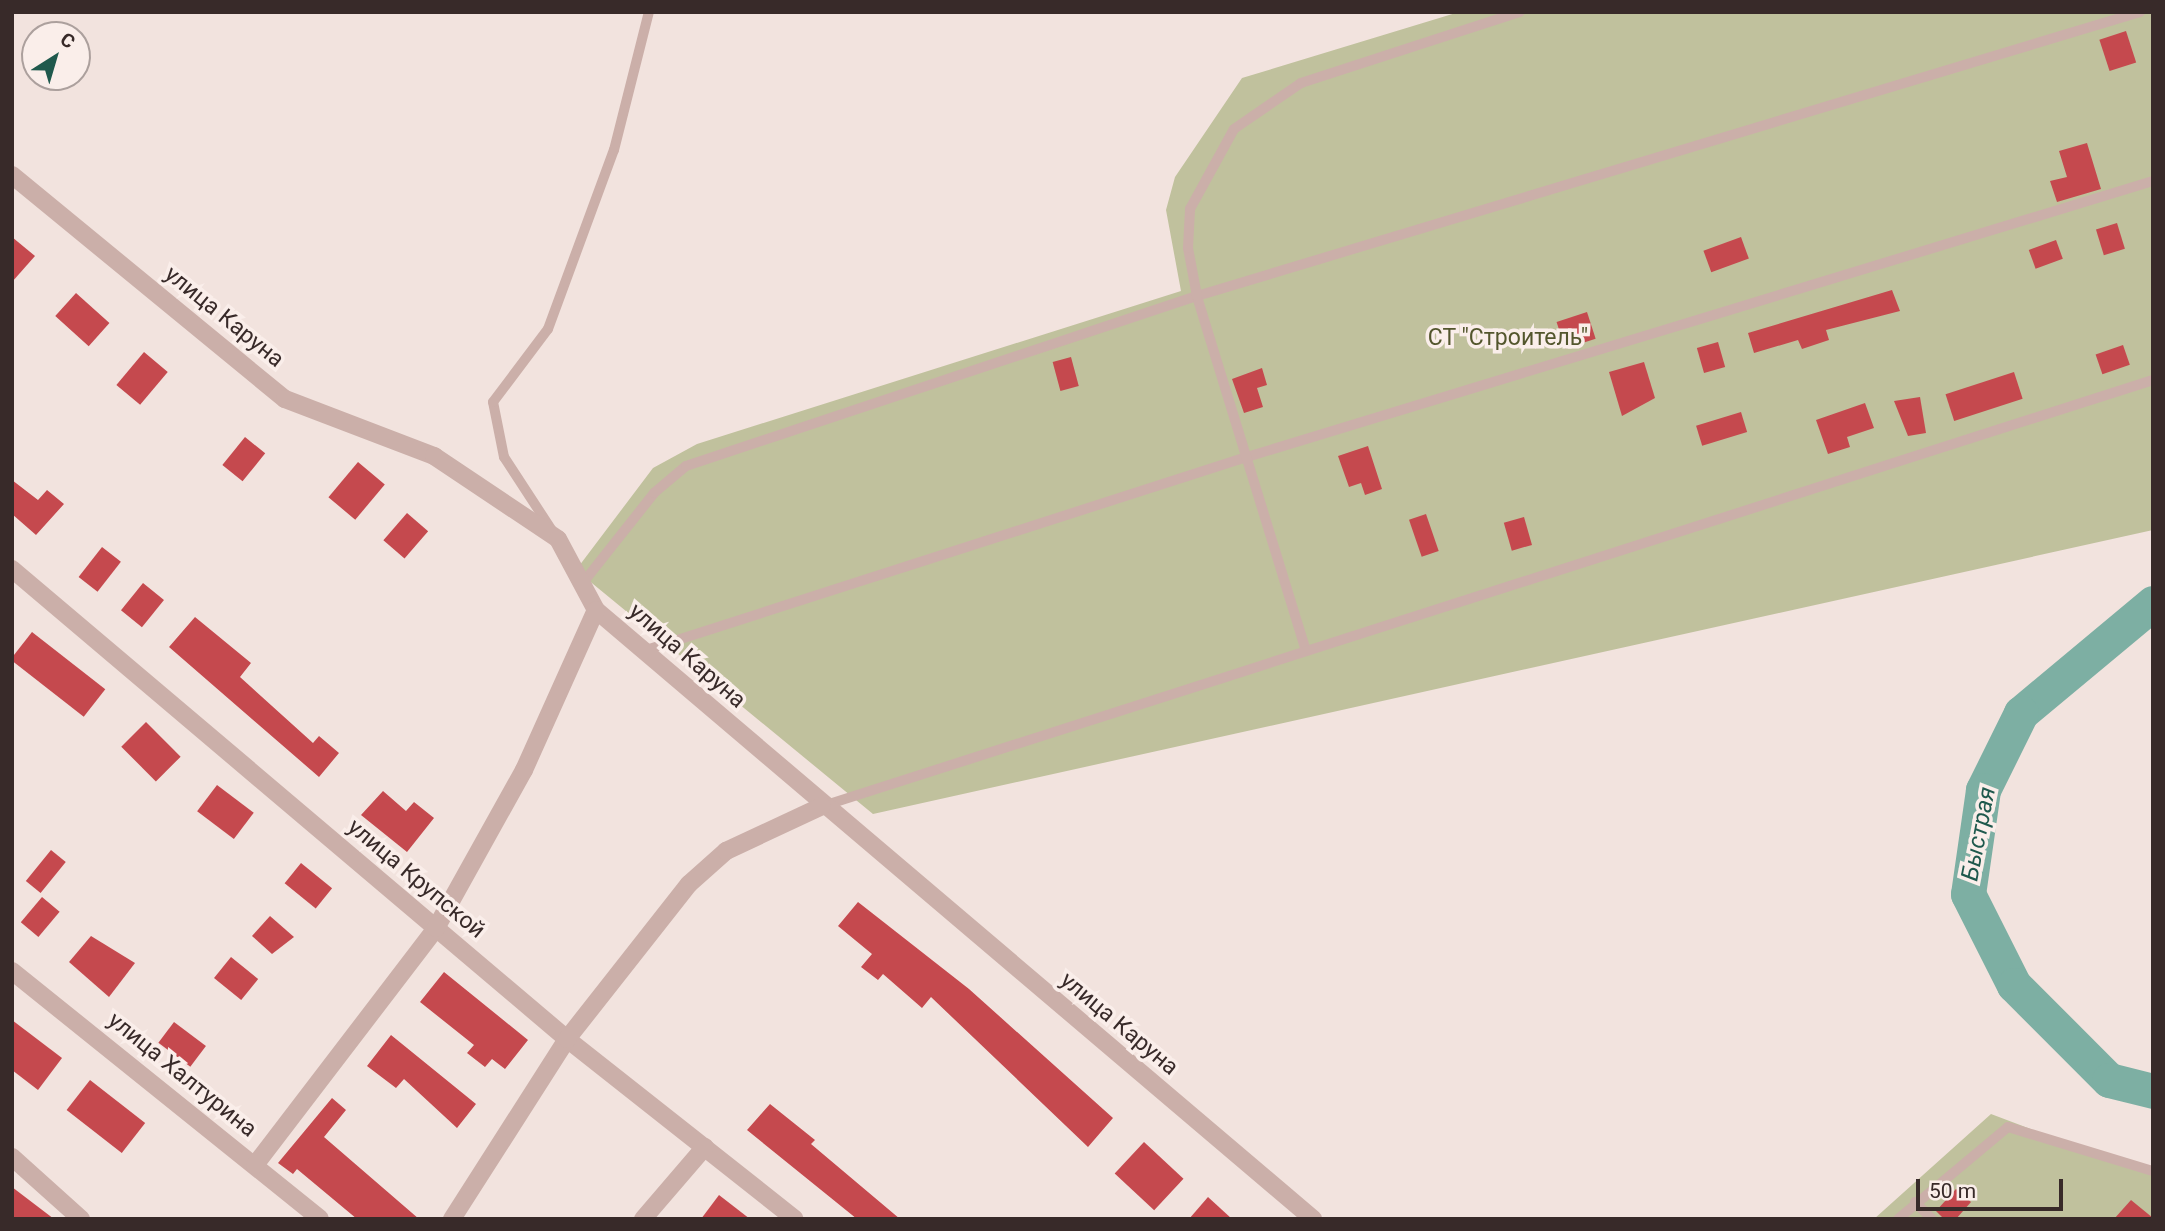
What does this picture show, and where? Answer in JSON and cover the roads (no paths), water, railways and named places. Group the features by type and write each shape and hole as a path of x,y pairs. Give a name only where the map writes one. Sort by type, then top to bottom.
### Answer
{"street":[{"name":"улица Каруна","path":"12,175 285,399 433,456 558,539 596,610 821,806 1313,1219"},
{"name":"улица Крупской","path":"12,569 567,1039 795,1219"},
{"path":"255,1165 436,928 512,794 596,610"},
{"path":"452,1219 567,1039 689,884 726,851 821,806"},
{"name":"улица Халтурина","path":"12,971 320,1219"},
{"path":"643,1219 705,1147"},
{"path":"12,1157 81,1219"}],"lane":[{"path":"558,539 504,457 493,402 556,309 614,150 649,12"},
{"path":"1306,651 1197,296 1190,209 1234,129 1301,83 1520,12"},
{"path":"582,584 654,493 686,466 1197,296 2140,12"},
{"path":"643,651 1247,457 2153,181"},
{"path":"821,806 2153,380"},
{"path":"1898,1219 1915,1202 2008,1127 2153,1171"},
{"path":"1915,1202 1932,1219"}],"waterway":[{"name":"Быстрая","path":"2153,603 2021,713 1983,790 1968,894 2014,985 2109,1080 2153,1091"}],"park label":[{"name":"СТ \"Строитель\"","path":"1508,338"}]}
